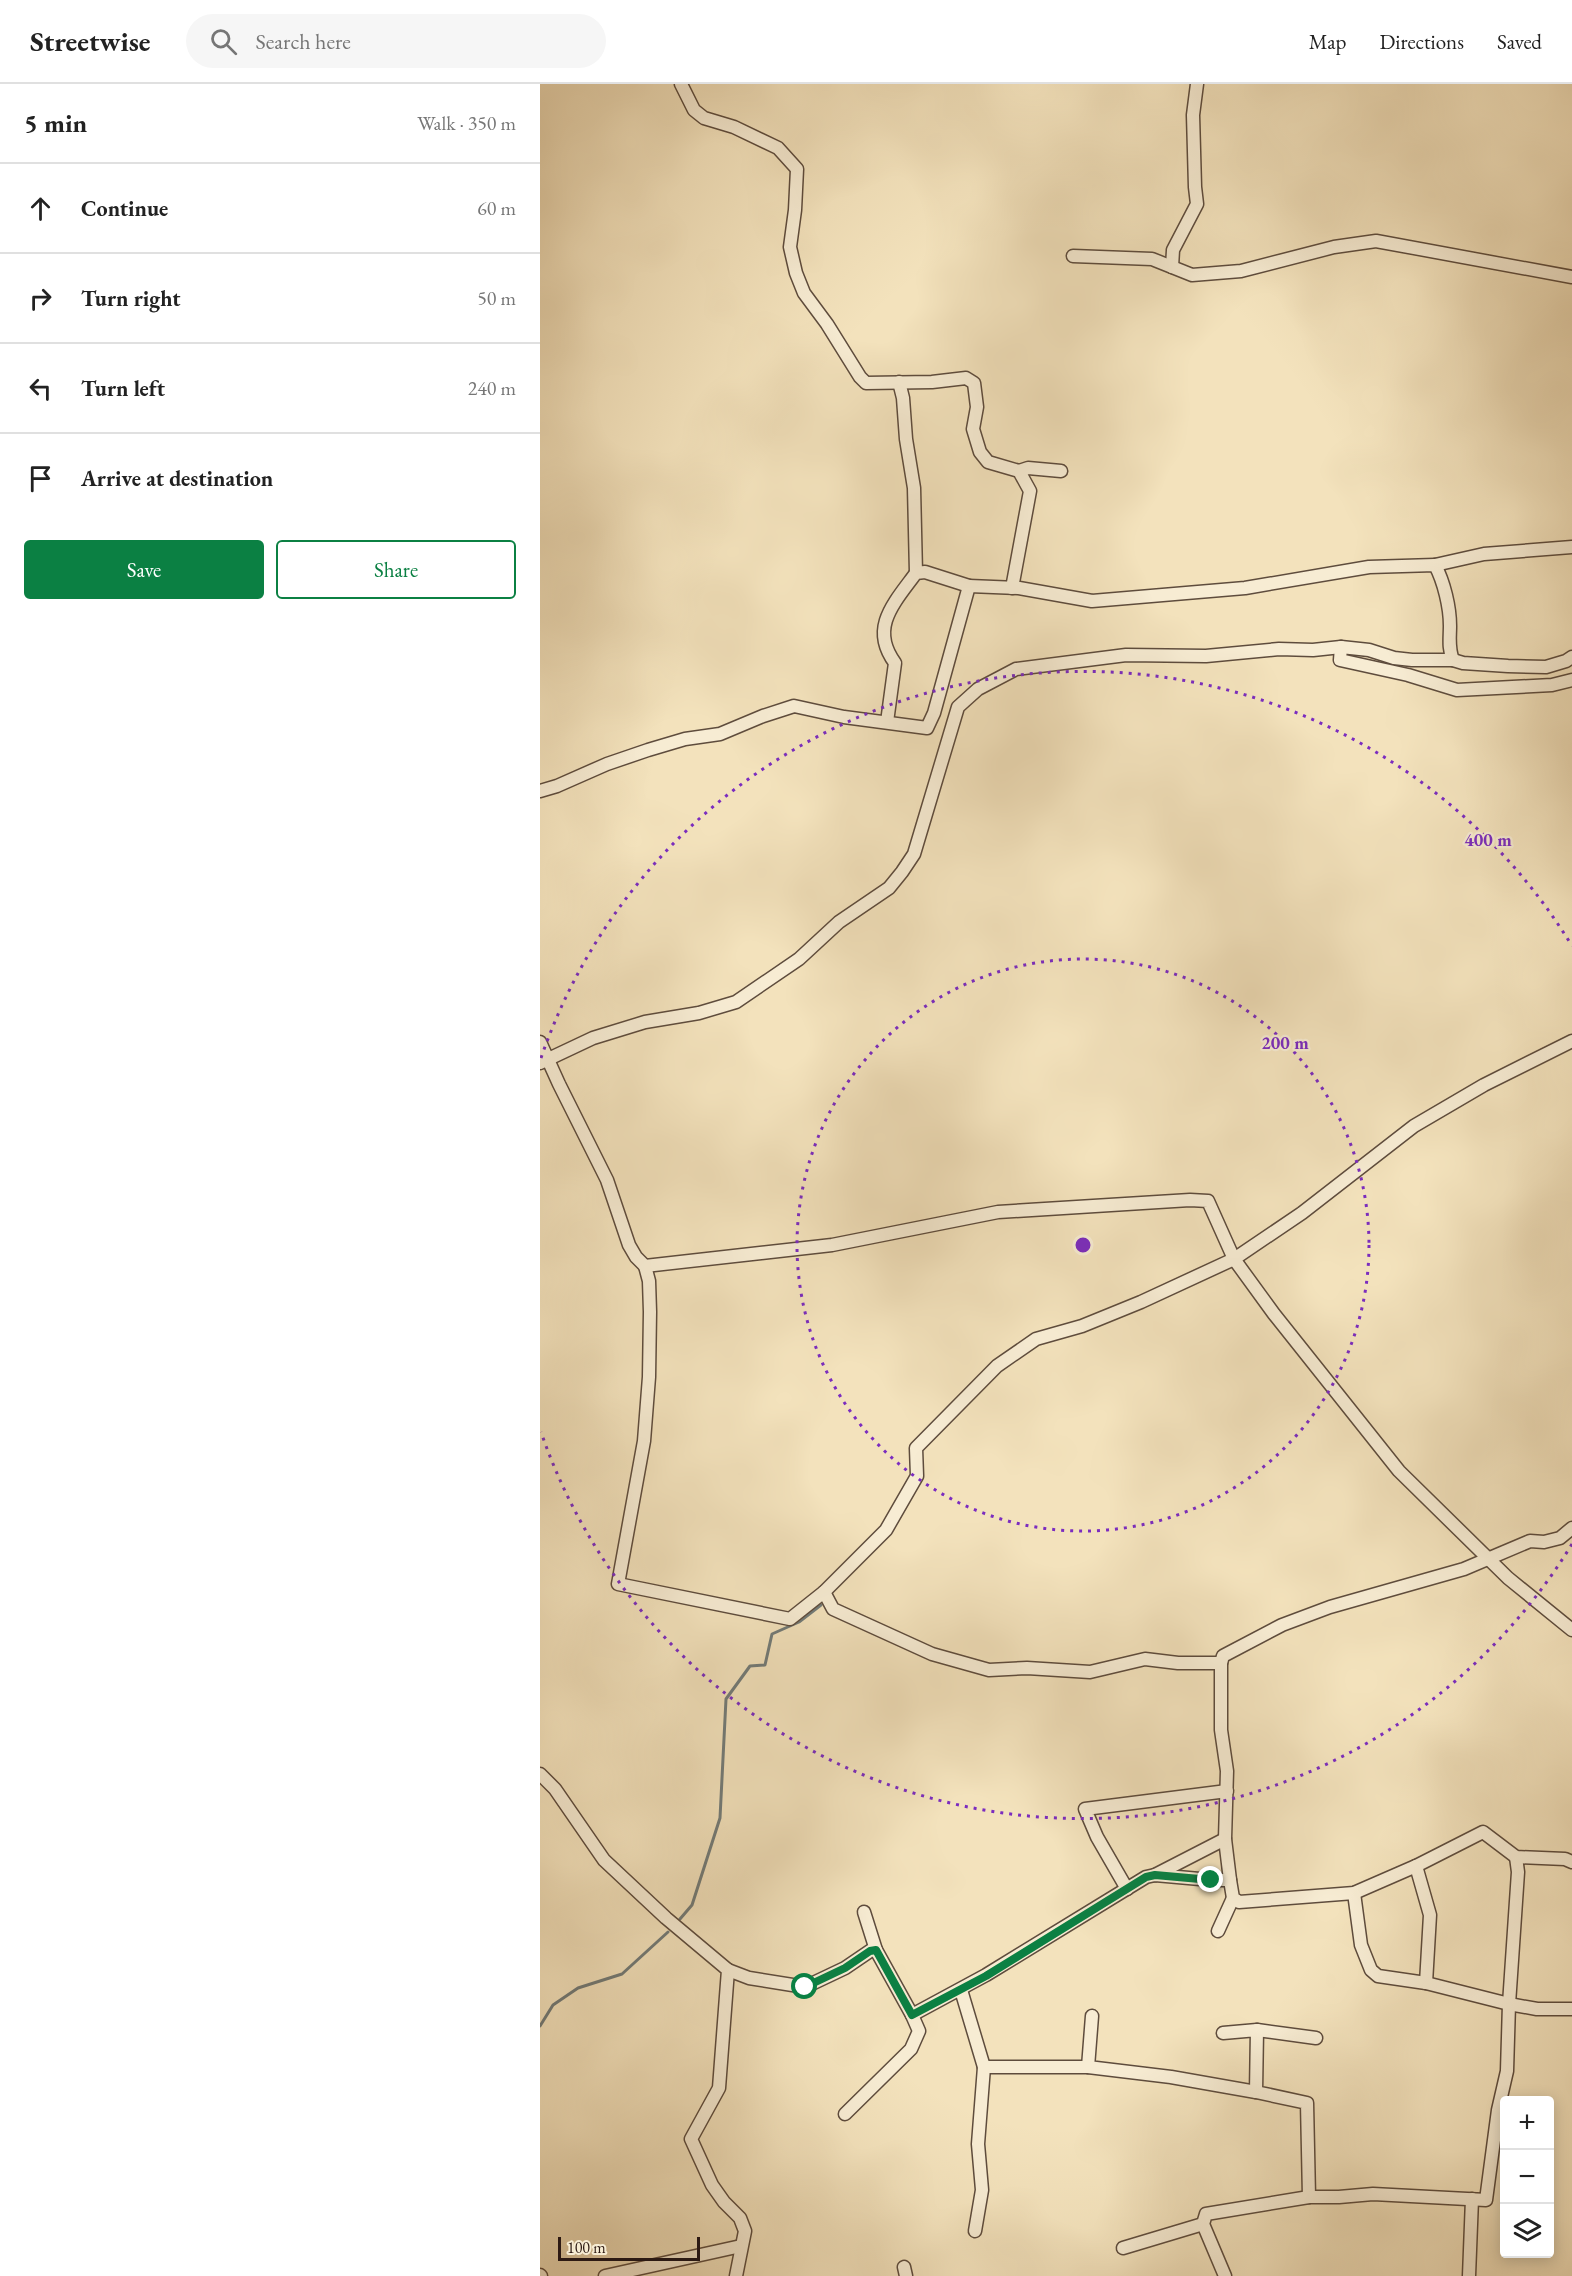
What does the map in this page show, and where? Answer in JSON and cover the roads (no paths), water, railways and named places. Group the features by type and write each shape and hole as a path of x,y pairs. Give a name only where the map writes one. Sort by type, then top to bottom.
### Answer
{"street":[{"path":"681,84 694,110 704,118 734,128 778,148 797,169 790,247 794,266 804,293 822,315 860,377 866,383 966,378 971,380 974,383 977,407 973,429 980,452 988,462 1019,471 1028,468 1061,471"},
{"path":"1172,267 1173,250 1197,204 1192,115 1197,84"},
{"path":"1073,256 1152,259 1192,275 1241,271 1334,247 1376,240 1572,277"},
{"path":"887,722 895,663 887,651 884,638 885,619 916,573 914,488 899,382"},
{"path":"1012,588 1030,491 1019,471"},
{"path":"916,573 925,572 969,585 1012,588 1092,601 1245,588 1370,567 1435,565 1484,554 1572,547"},
{"path":"1435,565 1440,576 1450,624 1449,646 1453,660"},
{"path":"927,728 934,714 969,585"},
{"path":"1341,647 1340,660 1408,675 1457,690 1552,686 1572,680"},
{"path":"544,1062 592,1038 634,1025 736,1002 799,959 839,922 889,888 914,854 958,707 978,689 1016,669 1126,655 1206,656 1279,649 1313,650 1341,647 1370,650 1394,658 1412,660 1453,660 1463,663 1546,667 1572,657"},
{"path":"540,791 648,750 685,739 720,734 794,706 844,717 950,731"},
{"path":"540,1042 544,1062 559,1084 607,1180 629,1245 645,1266 649,1281 649,1377 644,1441 618,1584 790,1619 824,1592 886,1530 917,1476 916,1448 997,1366 1036,1340 1082,1326 1141,1302 1234,1259 1302,1213 1414,1126 1485,1085 1572,1041"},
{"path":"645,1266 832,1245 998,1212 1190,1200 1208,1201 1234,1259 1274,1314 1399,1471 1508,1578 1572,1630"},
{"path":"1218,1931 1233,1898 1225,1839 1227,1771 1221,1730 1221,1663 1223,1656 1282,1625 1330,1607 1453,1572 1530,1541 1544,1542 1560,1538 1572,1528"},
{"path":"824,1592 833,1609 932,1654 989,1670 1027,1668 1090,1672 1145,1659 1178,1663 1221,1663"},
{"path":"540,1774 555,1789 604,1860 666,1918 728,1970 749,1977 805,1987 845,1968 870,1951 876,1950"},
{"path":"1127,1889 1097,1837 1086,1809 1227,1791"},
{"path":"1233,1898 1239,1902 1354,1893 1416,1866 1483,1832 1516,1857 1565,1859 1572,1862"},
{"path":"912,2015 961,1990 1146,1877 1155,1875 1225,1839"},
{"path":"1225,2276 1203,2224 1206,2214 1209,2213 1309,2197 1373,2194 1486,2200 1498,2110 1507,2071 1518,1872 1516,1857"},
{"path":"1416,1866 1430,1915 1425,1983"},
{"path":"1155,1875 1230,1880"},
{"path":"1354,1893 1361,1945 1371,1970 1378,1976 1425,1983 1537,2009 1572,2009"},
{"path":"845,2114 910,2049 919,2031 876,1950 864,1912"},
{"path":"728,1970 719,2088 691,2139 712,2185 724,2202 740,2218 746,2231 736,2276"},
{"path":"961,1990 984,2067 978,2144 982,2190 975,2231"},
{"path":"1088,2067 1092,2016"},
{"path":"1256,2092 1257,2030"},
{"path":"1223,2033 1257,2030 1316,2038"},
{"path":"984,2067 1088,2067 1171,2077 1307,2103 1309,2197"},
{"path":"1469,2276 1472,2199"},
{"path":"1123,2248 1203,2224"},
{"path":"605,2276 627,2273 741,2246"}],"waterway":[{"path":"680,1919 692,1905 720,1818 726,1699 750,1666 765,1665 772,1634 799,1622 821,1605"},
{"path":"540,2026 553,2005 578,1988 622,1974 668,1932"}]}
